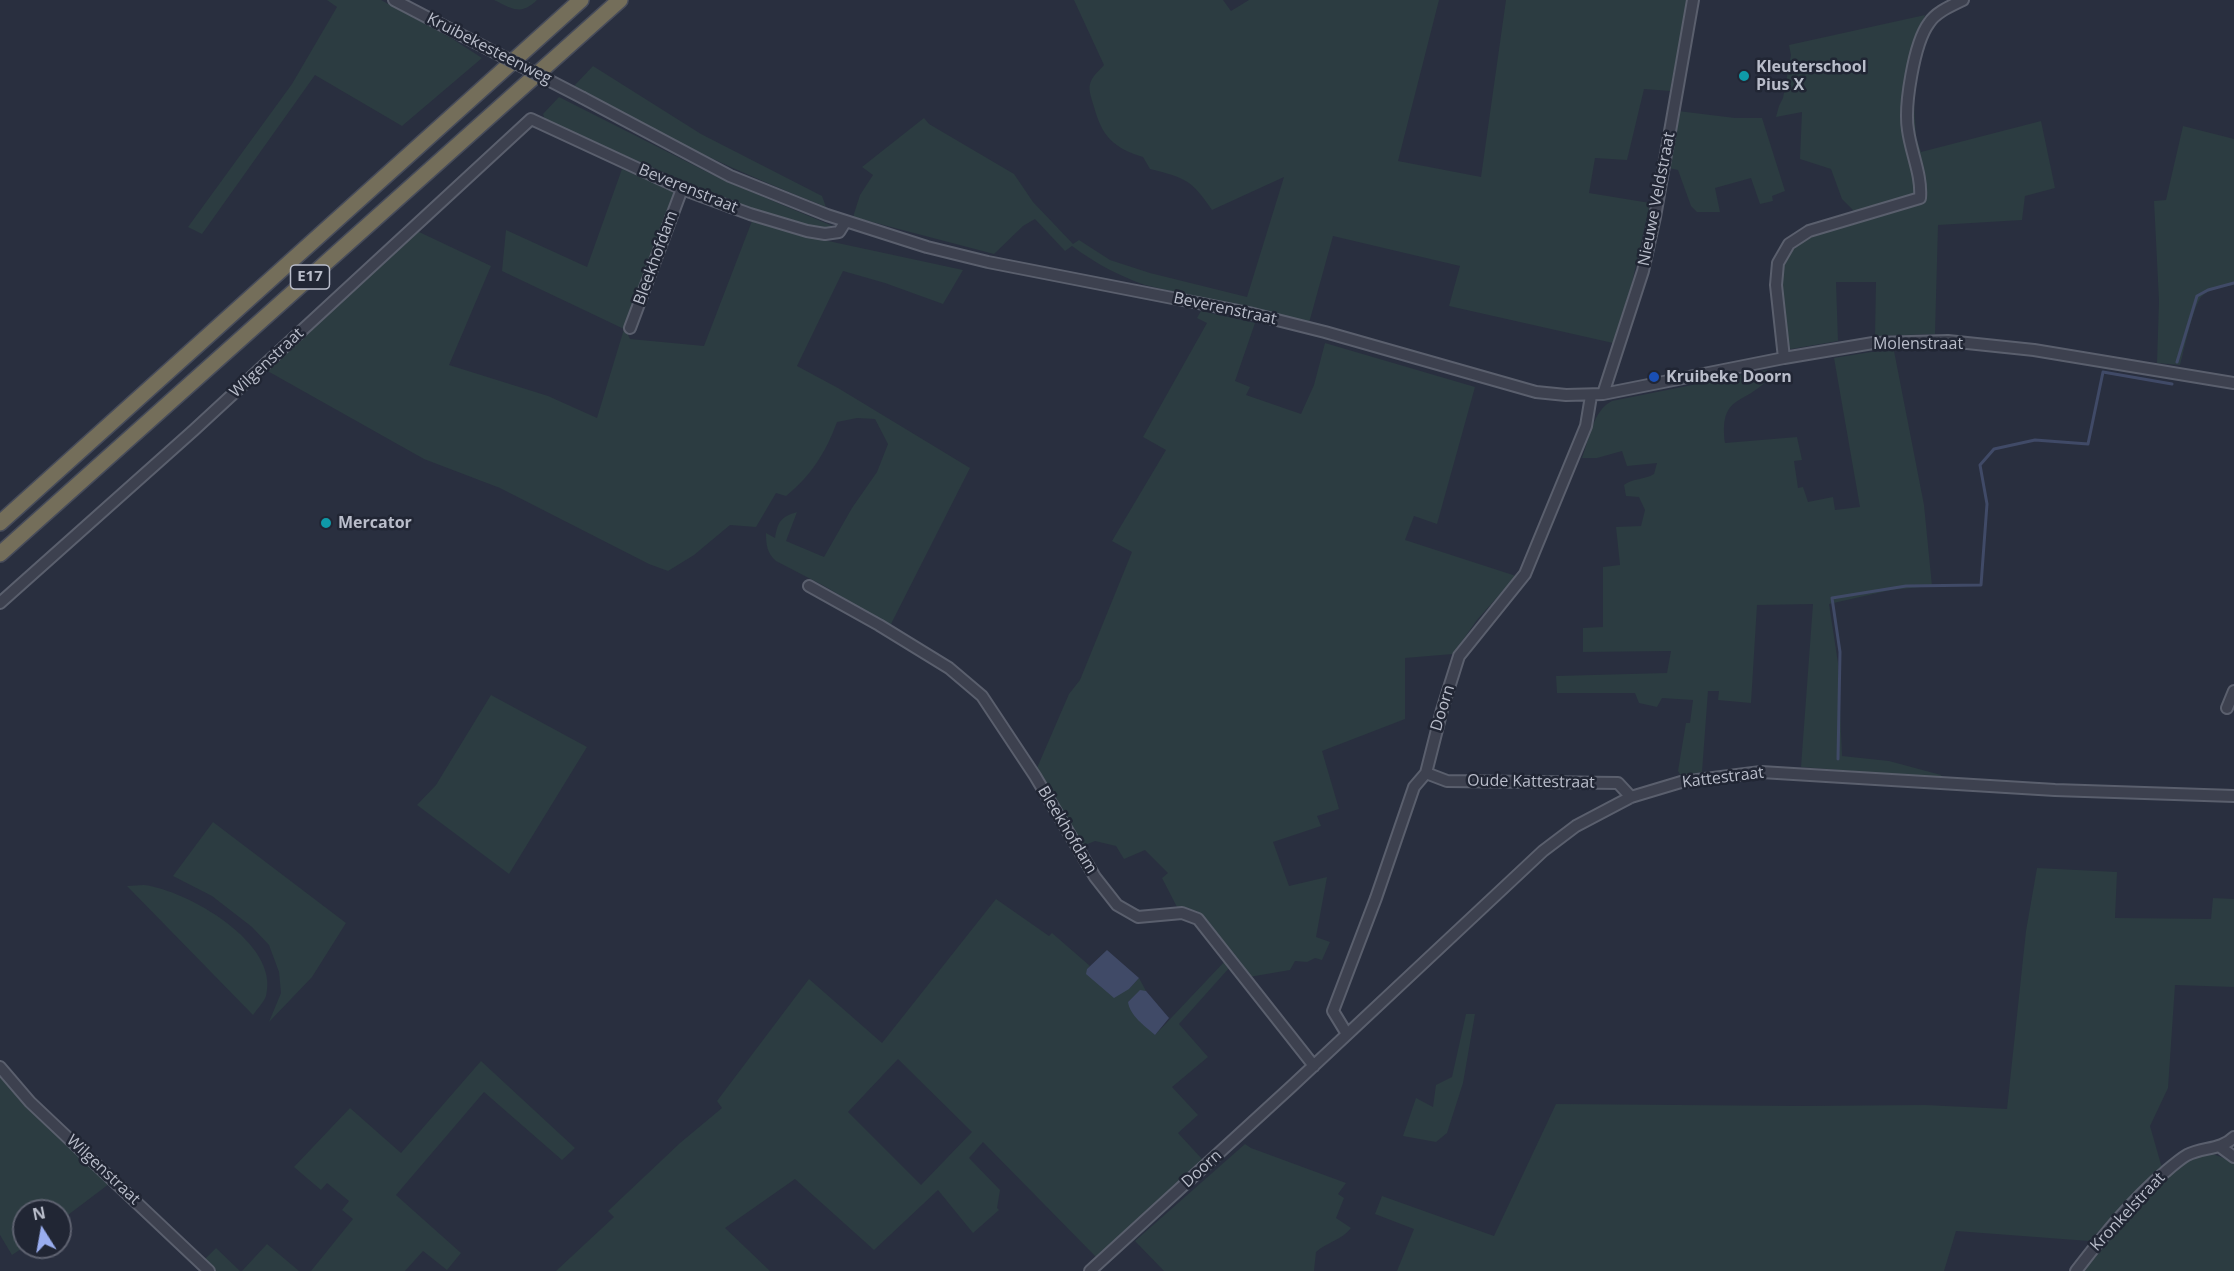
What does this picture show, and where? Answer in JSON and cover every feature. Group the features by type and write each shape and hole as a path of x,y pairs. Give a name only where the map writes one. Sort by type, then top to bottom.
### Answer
{"highway":[{"name":"E17","path":"0,523 581,0"},
{"name":"E17","path":"0,554 620,0"}],"street":[{"name":"Kruibekesteenweg","path":"394,0 583,98"},
{"name":"Nieuwe Veldstraat","path":"1603,394 1643,271 1657,206 1693,0"},
{"path":"1784,358 1776,285 1778,264 1789,244 1809,231 1920,198 1921,188 1908,129 1907,99 1923,34 1929,22 1963,0"},
{"name":"Beverenstraat","path":"583,98 730,176 846,221 927,247 988,262 1249,313 1325,332 1536,392 1591,396 1603,394"},
{"name":"Beverenstraat","path":"531,119 682,189 750,214 825,234 839,231 846,221"},
{"name":"Wilgenstraat","path":"0,603 194,430 531,119"},
{"name":"Bleekhofdam","path":"630,328 682,189"},
{"name":"Molenstraat","path":"1603,394 1873,343 1948,342 2034,350 2234,383"},
{"name":"Doorn","path":"1347,1034 1334,1011 1414,787 1426,773 1459,656 1525,574 1586,426 1591,396"},
{"name":"Bleekhofdam","path":"810,586 949,668 982,696 1035,776 1095,877 1117,905 1138,917 1182,913 1198,919 1314,1066"},
{"path":"2227,708 2234,691"},
{"name":"Kattestraat","path":"1314,1066 1543,851 1576,826 1631,798 1681,782 1761,772 2055,790 2234,795"},
{"name":"Oude Kattestraat","path":"1426,773 1447,781 1618,783 1631,798"},
{"name":"Doorn","path":"1090,1271 1314,1066"},
{"name":"Wilgenstraat","path":"0,1067 30,1102 208,1271"},
{"name":"Kronkelstraat","path":"2076,1271 2106,1232 2152,1184 2188,1155 2219,1146 2234,1137"},
{"path":"2219,1146 2234,1157"}],"shaded area":[{"path":"327,0 381,0 451,38 482,58 402,126 315,75 202,234 188,227 292,84 337,7"},
{"path":"494,0 537,0 526,8 516,9"},
{"path":"1074,0 1223,0 1231,11 1249,0 1439,0 1398,161 1481,177 1506,0 1688,0 1670,91 1644,89 1627,160 1595,158 1589,193 1650,203 1632,283 1613,343 1449,306 1460,266 1333,236 1309,323 1145,285 1107,268 1072,246 1065,251 1035,219 1023,226 994,254 853,217 860,195 873,175 862,167 924,118 929,124 1014,174 1033,202 1073,244 1079,240 1110,260 1150,273 1247,297 1284,177 1212,210 1186,181 1150,169 1143,157 1110,140 1097,117 1090,89 1091,81 1104,65"},
{"path":"1925,15 1902,98 1914,104 1916,137 1921,152 2041,121 2055,188 2025,196 2022,220 1938,225 1935,334 1875,336 1876,282 1836,282 1838,341 1791,349 1786,346 1781,294 1783,266 1787,255 1794,247 1808,238 1859,223 1859,211 1855,212 1842,199 1831,169 1800,159 1802,112 1776,117 1783,98 1791,55 1789,45"},
{"path":"593,66 701,134 822,196 826,207 698,152 574,86"},
{"path":"559,97 723,180 835,227 833,230 817,229 742,207 545,120 543,114"},
{"path":"1678,111 1735,118 1762,118 1785,191 1772,196 1773,201 1760,204 1751,178 1715,188 1720,212 1697,212 1691,206 1678,170 1669,168"},
{"path":"2183,126 2234,139 2234,285 2202,296 2192,318 2180,365 2157,363 2159,301 2154,201 2166,200"},
{"path":"622,169 674,192 625,329 630,339 704,346 752,221 805,236 963,270 943,304 843,271 797,366 838,388 970,468 890,626 826,587 776,561 769,552 766,541 766,533 775,538 781,521 797,512 786,541 824,557 852,508 877,472 888,444 875,419 857,418 837,422 823,453 810,472 786,496 776,493 756,527 730,525 694,555 668,571 649,564 500,488 424,459 264,369 417,231 491,266 449,365 548,396 597,418 624,329 502,271 506,230 587,267"},
{"path":"1201,311 1255,323 1235,381 1250,387 1246,395 1301,414 1314,385 1325,343 1475,387 1437,524 1414,516 1405,540 1516,576 1477,620 1453,654 1405,658 1405,719 1322,751 1339,809 1317,816 1321,826 1273,842 1289,886 1327,877 1316,937 1330,942 1322,960 1315,958 1307,962 1295,961 1290,970 1249,977 1197,911 1178,909 1162,878 1168,873 1145,850 1124,859 1116,846 1095,841 1080,847 1017,761 1027,754 1037,768 1069,694 1080,680 1132,552 1112,541 1166,450 1143,437 1207,323 1197,318"},
{"path":"1894,351 1924,505 1932,586 1891,590 1829,604 1838,663 1842,756 1889,761 1941,775 1941,778 1801,767 1813,604 1757,605 1751,703 1718,700 1719,691 1708,691 1702,772 1681,776 1678,771 1686,723 1690,723 1693,700 1662,698 1657,707 1639,703 1635,693 1557,693 1556,676 1667,673 1671,651 1583,652 1583,628 1603,627 1603,567 1620,565 1616,527 1641,526 1645,510 1639,497 1626,496 1624,485 1654,474 1657,463 1627,466 1622,451 1597,458 1582,458 1600,411 1612,401 1767,370 1769,378 1730,408 1724,427 1725,443 1797,437 1802,460 1794,461 1798,488 1803,487 1808,502 1833,497 1835,510 1860,507 1834,358"},
{"path":"491,695 587,747 509,874 417,805 436,785"},
{"path":"213,822 346,923 312,977 269,1022 281,993 279,972 269,945 252,927 212,896 173,876"},
{"path":"2037,868 2117,872 2115,918 2211,919 2213,898 2234,899 2234,987 2175,985 2168,1088 2150,1126 2162,1168 2089,1241 1956,1231 1944,1271 1397,1271 1414,1229 1375,1214 1382,1196 1494,1236 1556,1104 1925,1105 2007,1109 2026,931"},
{"path":"144,885 162,889 205,908 245,939 259,957 267,976 266,996 253,1015 127,886"},
{"path":"996,899 1049,936 1052,933 1090,966 1087,969 1129,989 1139,978 1146,991 1140,991 1128,1002 1155,1035 1225,961 1230,967 1179,1024 1208,1057 1172,1087 1198,1115 1178,1133 1202,1159 1097,1258 983,1142 969,1158 1000,1190 997,1208 999,1210 973,1233 938,1190 874,1250 795,1179 725,1228 770,1271 556,1271 614,1217 608,1211 680,1143 722,1108 717,1101 809,979 882,1043","holes":["898,1059 972,1132 921,1185 848,1112"]},
{"path":"1466,1014 1475,1014 1463,1083 1447,1133 1436,1142 1403,1136 1416,1098 1433,1107 1436,1085 1452,1077"},
{"path":"481,1061 575,1148 562,1160 484,1092 396,1195 461,1253 447,1270 423,1251 405,1271 311,1271 353,1219 342,1210 349,1201 327,1183 321,1190 294,1167 350,1108 401,1153"},
{"path":"0,1073 109,1184 72,1212 72,1199 12,1199 12,1255 0,1235"},
{"path":"1245,1144 1346,1183 1338,1194 1344,1198 1336,1218 1351,1228 1316,1252 1314,1271 1164,1271 1135,1241"},
{"path":"2213,1154 2234,1162 2234,1271 2084,1271 2101,1244 2163,1178 2190,1158"},
{"path":"267,1244 299,1271 242,1271"},
{"path":"216,1248 240,1271 216,1271 204,1260"}],"water":[{"path":"1107,950 1139,978 1129,989 1114,998 1086,974 1087,969"},
{"path":"1140,990 1146,991 1169,1018 1155,1035 1138,1020 1129,1007 1128,1002"}],"waterway":[{"path":"2177,362 2197,296 2208,290 2234,283"},
{"path":"1838,759 1840,652 1832,598 1906,586 1981,585 1987,504 1980,465 1994,449 2035,440 2088,444 2103,372 2172,384"}],"place":[{"name":"Kleuterschool Pius X","path":"1744,76"},
{"name":"Kruibeke Doorn","path":"1654,377"},
{"name":"Mercator","path":"326,523"}]}
